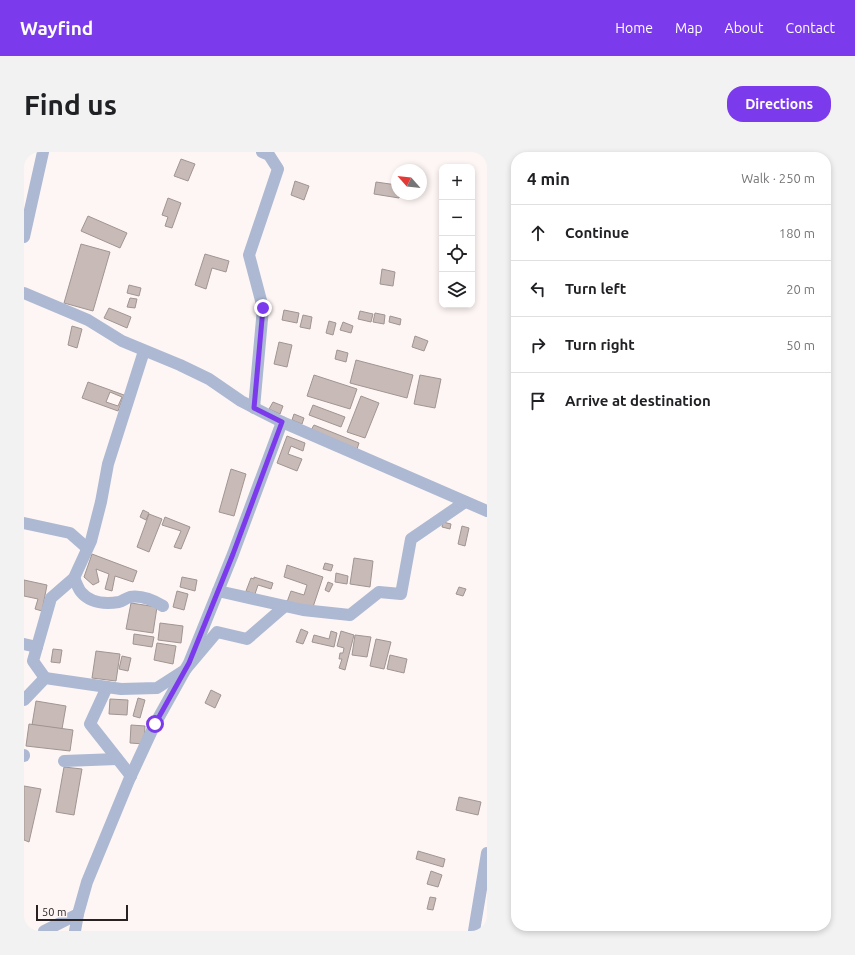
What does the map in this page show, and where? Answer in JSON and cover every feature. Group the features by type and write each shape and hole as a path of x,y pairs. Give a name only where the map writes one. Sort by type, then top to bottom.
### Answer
{"street":[{"path":"24,237 43,152"},
{"path":"254,408 263,308 249,255 278,169 269,155 262,152"},
{"path":"24,293 88,320 122,341 180,365 209,379 241,401 282,422 487,511"},
{"path":"144,351 108,464 102,502 91,541 74,578 51,598 33,661 46,678 121,689 157,688 185,670 217,632 247,639 286,606"},
{"path":"75,931 87,882 131,776 155,724 189,663 282,422"},
{"path":"218,591 303,610 350,615 379,592 401,594 411,539 465,502"},
{"path":"24,523 70,533 87,548"},
{"path":"74,578 81,592 90,599 110,603 121,601 130,597 136,597 152,600 163,606"},
{"path":"24,644 37,647"},
{"path":"24,700 46,678"},
{"path":"107,687 90,724 131,776"},
{"path":"64,761 117,759"},
{"path":"474,931 487,853"},
{"path":"44,931 78,914"}],"building":[{"path":"181,159 195,164 188,181 174,176"},
{"path":"295,181 309,186 304,200 291,195"},
{"path":"376,182 391,184 391,197 374,194"},
{"path":"168,198 181,203 172,228 165,226 168,217 162,215"},
{"path":"88,216 127,233 120,248 81,231"},
{"path":"81,244 110,252 93,311 64,303"},
{"path":"205,254 229,261 226,272 212,268 206,289 195,285"},
{"path":"382,269 395,272 393,286 380,284"},
{"path":"129,285 141,288 139,296 127,293"},
{"path":"130,298 137,299 135,308 127,307"},
{"path":"109,308 131,317 127,328 104,318"},
{"path":"284,310 299,313 297,323 282,320"},
{"path":"360,311 373,314 371,322 358,319"},
{"path":"375,313 385,315 384,324 373,322"},
{"path":"303,315 312,317 310,329 300,327"},
{"path":"390,316 401,319 400,325 389,322"},
{"path":"329,321 336,323 333,335 326,333"},
{"path":"343,322 353,326 351,333 340,330"},
{"path":"72,326 82,329 77,348 68,345"},
{"path":"415,336 428,341 424,351 412,347"},
{"path":"279,342 292,345 287,367 274,364"},
{"path":"337,350 348,353 346,362 335,359"},
{"path":"356,360 413,375 407,398 350,383"},
{"path":"314,375 357,389 350,409 307,396"},
{"path":"420,375 441,379 435,408 414,404"},
{"path":"88,382 124,395 118,411 82,398","holes":["110,392 122,397 118,406 106,402"]},
{"path":"361,396 379,403 365,438 347,432"},
{"path":"273,402 283,406 280,414 269,409"},
{"path":"313,405 345,417 341,427 309,415"},
{"path":"294,414 304,418 302,424 292,420"},
{"path":"314,425 359,443 357,449 311,430"},
{"path":"287,436 305,443 303,451 291,446 288,454 302,459 297,471 277,463"},
{"path":"231,469 246,474 234,516 219,512"},
{"path":"143,510 149,513 146,520 140,517"},
{"path":"149,514 162,519 149,552 137,547"},
{"path":"165,517 190,527 181,549 174,547 181,531 162,525"},
{"path":"443,522 451,524 450,529 442,527"},
{"path":"462,526 469,528 465,546 458,544"},
{"path":"92,554 137,571 133,582 115,576 112,591 105,589 109,574 96,569 99,582 93,585 84,577"},
{"path":"354,558 373,561 370,587 350,584"},
{"path":"325,563 333,565 331,571 323,569"},
{"path":"287,565 323,577 312,610 287,602 291,591 304,595 307,585 284,577"},
{"path":"336,573 348,576 347,584 335,582"},
{"path":"182,577 197,580 195,591 180,587"},
{"path":"254,577 273,583 271,589 258,585 255,594 246,591 251,578 254,579"},
{"path":"24,580 47,585 42,611 35,609 38,599 24,596"},
{"path":"328,582 333,584 329,592 325,590"},
{"path":"459,587 466,589 463,596 456,594"},
{"path":"177,591 188,594 184,610 173,607"},
{"path":"131,603 157,607 153,633 126,629"},
{"path":"160,623 183,626 181,643 158,640"},
{"path":"301,629 308,632 303,644 296,642"},
{"path":"331,631 337,633 334,647 312,642 314,635 329,639"},
{"path":"341,631 354,635 345,670 339,668 342,659 339,659 340,653 343,653 344,648 337,646"},
{"path":"134,634 154,637 152,647 133,644"},
{"path":"355,635 371,637 367,657 352,655"},
{"path":"376,639 391,642 384,669 370,666"},
{"path":"157,643 176,646 173,664 154,660"},
{"path":"53,649 62,650 60,663 51,662"},
{"path":"96,651 120,654 116,681 92,678"},
{"path":"390,655 407,659 404,673 387,669"},
{"path":"122,656 131,658 128,671 119,669"},
{"path":"211,690 221,695 215,708 205,703"},
{"path":"138,698 145,700 140,718 133,716"},
{"path":"110,699 128,700 127,715 109,714"},
{"path":"36,701 66,706 62,729 32,725"},
{"path":"29,724 73,730 70,751 26,746"},
{"path":"131,725 145,726 144,744 130,743"},
{"path":"64,767 82,769 74,815 56,812"},
{"path":"24,786 41,789 29,842 24,840"},
{"path":"459,797 481,802 478,815 456,810"},
{"path":"418,851 445,859 443,867 416,859"},
{"path":"431,871 442,875 438,887 427,884"},
{"path":"430,897 436,898 433,910 427,909"}],"route":[{"path":"155,724 189,663 233,554 282,422 254,408 263,308"}]}
